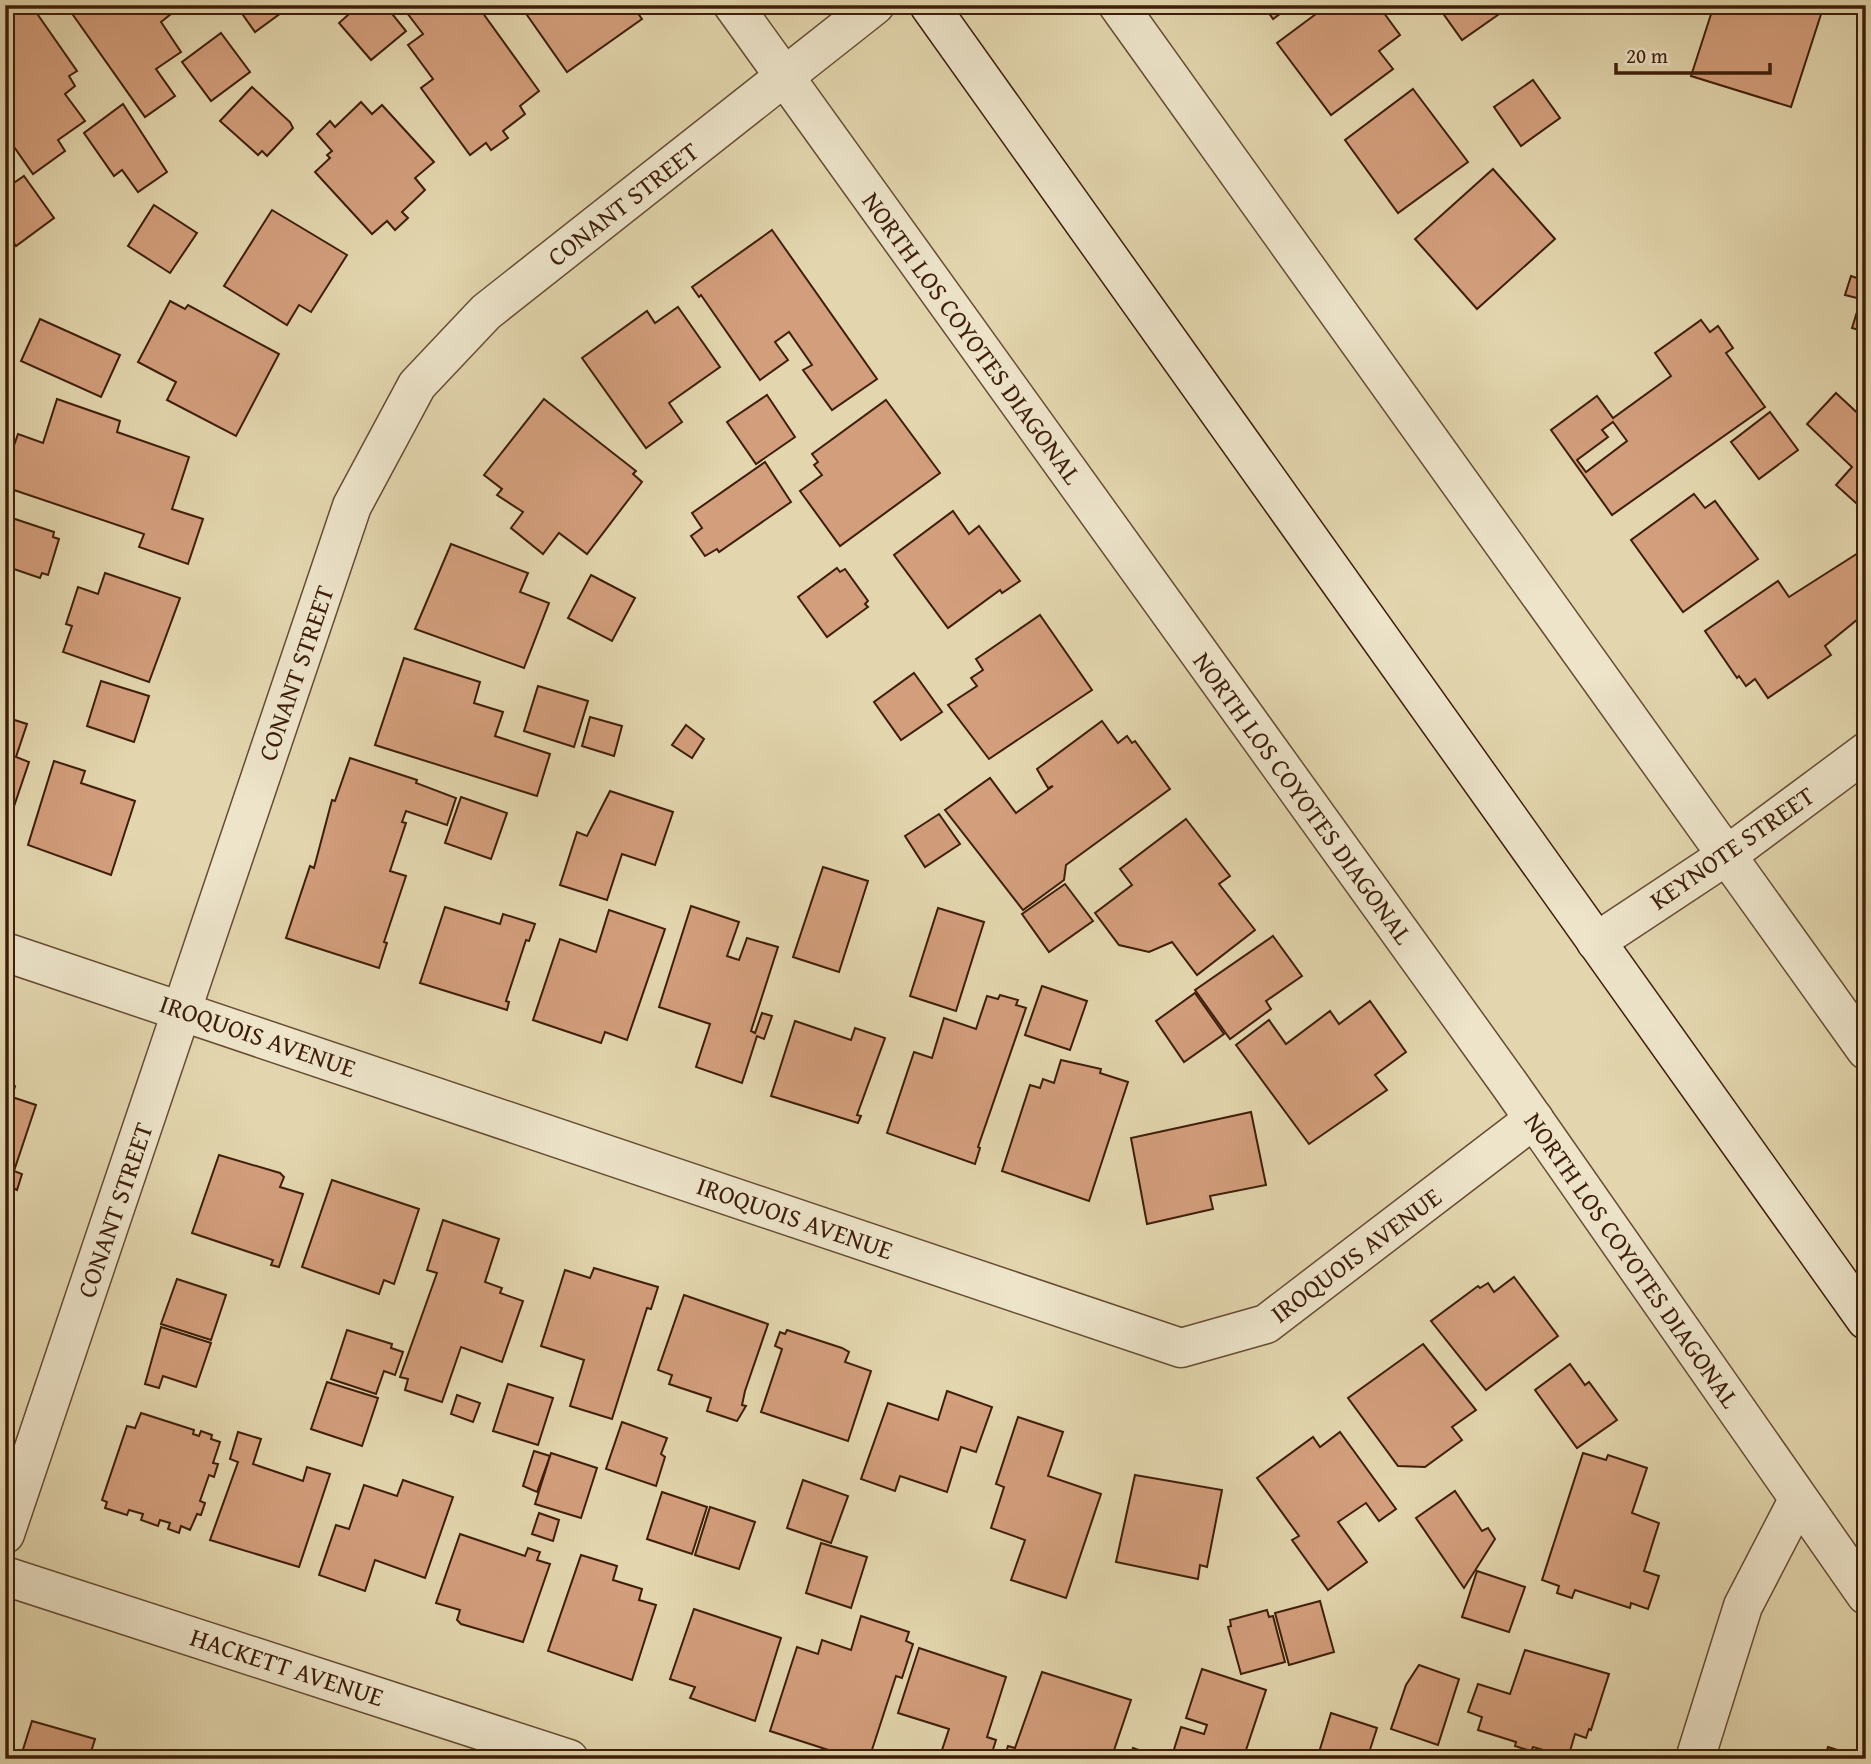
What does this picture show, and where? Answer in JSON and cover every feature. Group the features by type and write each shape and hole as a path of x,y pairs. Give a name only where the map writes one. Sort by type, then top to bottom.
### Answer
{"street":[{"name":"NORTH LOS COYOTES DIAGONAL","path":"733,5 1534,1119 1866,1595"},
{"name":"CONANT STREET","path":"5,1534 352,506 417,385 486,312 875,5"},
{"path":"929,5 1866,1320"},
{"path":"1118,5 1866,1050"},
{"name":"KEYNOTE STREET","path":"1596,942 1726,856 1866,752"},
{"name":"IROQUOIS AVENUE","path":"5,952 1181,1348 1266,1324 1534,1119"},
{"path":"1695,1759 1743,1606 1798,1500"},
{"name":"HACKETT AVENUE","path":"5,1576 569,1759"}],"building":[{"path":"25,5 31,5 77,71 69,76 75,86 65,94 85,121 58,140 65,151 33,174 5,134 5,19"},
{"path":"66,5 165,5 171,14 161,22 181,52 156,69 175,96 145,117"},
{"path":"236,5 292,5 255,32"},
{"path":"359,5 385,5 406,31 371,60 339,23"},
{"path":"401,5 477,5 539,91 520,106 525,114 503,131 508,138 491,150 486,143 470,155 421,88 433,79 408,45 423,34"},
{"path":"520,5 632,5 642,19 567,72"},
{"path":"1263,5 1292,5 1273,19"},
{"path":"1328,5 1363,5 1368,12 1378,5 1400,35 1379,51 1393,69 1331,115 1277,43"},
{"path":"1437,5 1512,5 1462,40"},
{"path":"1714,5 1824,5 1791,107 1691,76"},
{"path":"221,33 250,72 211,101 182,62"},
{"path":"1533,80 1560,118 1521,146 1494,107"},
{"path":"252,87 290,122 293,128 267,156 262,151 258,155 220,121"},
{"path":"1413,89 1468,162 1398,213 1345,140"},
{"path":"361,102 372,114 382,105 434,162 415,178 425,190 402,212 408,218 395,230 387,221 372,234 315,172 330,158 327,155 332,151 317,134 330,121 335,127"},
{"path":"123,104 167,172 138,192 122,170 114,176 84,133"},
{"path":"1493,169 1555,239 1477,309 1415,239"},
{"path":"24,176 54,218 16,246 5,230 5,189"},
{"path":"154,205 197,233 170,273 128,246"},
{"path":"272,210 347,255 311,312 299,305 287,325 224,286"},
{"path":"772,230 877,379 832,410 803,370 812,365 789,332 775,342 788,360 760,380 701,295 699,297 692,287"},
{"path":"1851,276 1866,281 1866,332 1852,328 1861,299 1845,295"},
{"path":"170,301 185,309 188,305 279,354 236,436 167,400 176,382 138,362"},
{"path":"678,307 720,367 669,403 682,422 646,448 582,358 647,311 655,323"},
{"path":"40,319 120,355 101,397 21,361"},
{"path":"1701,320 1710,332 1718,326 1733,348 1726,353 1765,407 1612,515 1551,430 1597,396 1613,418 1671,376 1655,353","holes":["1613,422 1627,441 1586,472 1577,460 1608,437 1602,430"]},
{"path":"1836,393 1866,421 1866,512 1836,485 1852,467 1807,424"},
{"path":"767,395 795,437 756,464 727,422"},
{"path":"57,399 120,421 117,432 189,457 172,509 203,519 188,564 139,547 144,534 5,487 5,471 18,434 43,443"},
{"path":"544,399 636,471 633,474 642,482 587,554 559,533 543,554 511,528 523,512 497,495 502,489 484,475"},
{"path":"886,400 940,473 840,546 800,491 822,475 814,465 818,462 812,454"},
{"path":"1770,412 1798,450 1759,479 1731,442"},
{"path":"765,462 791,502 719,552 717,549 705,556 691,536 702,528 692,513"},
{"path":"1694,494 1705,508 1715,501 1758,559 1683,612 1631,540"},
{"path":"953,511 969,534 979,526 1020,581 1002,593 1000,590 948,628 894,555"},
{"path":"9,517 54,532 53,537 59,539 48,575 42,573 40,578 5,566 5,529"},
{"path":"451,544 528,573 520,592 549,603 524,668 415,629"},
{"path":"1866,548 1866,606 1861,610 1864,614 1825,646 1831,655 1768,698 1755,679 1746,686 1739,676 1737,678 1705,631 1778,581 1789,597"},
{"path":"837,568 840,572 845,569 868,601 865,604 868,607 827,637 798,597"},
{"path":"105,573 180,598 149,682 63,652 72,626 66,624 78,587 98,594"},
{"path":"591,575 635,598 612,641 568,618"},
{"path":"1040,615 1092,690 989,759 948,705 977,686 971,678 983,670 976,659"},
{"path":"404,658 480,682 474,703 503,712 495,736 550,754 537,796 375,745"},
{"path":"914,673 942,712 901,740 874,702"},
{"path":"101,681 149,696 134,742 87,726"},
{"path":"538,686 588,701 574,747 524,731"},
{"path":"5,717 27,724 16,757 29,762 5,833"},
{"path":"590,717 622,726 614,756 582,746"},
{"path":"1102,721 1118,743 1127,736 1132,743 1135,741 1170,789 1066,865 1064,880 1023,910 945,810 990,778 1016,813 1053,786 1048,788 1037,769"},
{"path":"686,725 704,739 692,758 672,745"},
{"path":"350,758 417,780 416,783 456,798 447,825 406,811 402,822 406,823 390,871 406,876 384,942 387,943 379,968 286,938 310,866 314,868 332,800 335,801"},
{"path":"54,761 85,771 81,783 135,801 111,875 28,845"},
{"path":"610,791 673,812 655,865 622,854 607,900 560,885 577,832 587,836"},
{"path":"461,797 507,813 491,859 445,843"},
{"path":"939,814 960,844 925,867 905,836"},
{"path":"1186,819 1230,876 1219,884 1255,930 1197,975 1172,942 1149,952 1119,945 1095,913 1132,885 1120,869"},
{"path":"823,867 868,881 839,972 793,957"},
{"path":"1065,884 1093,921 1049,952 1022,914"},
{"path":"691,906 739,922 727,956 739,960 747,938 778,947 751,1031 755,1033 762,1013 772,1016 764,1039 757,1036 742,1083 696,1067 710,1024 659,1007"},
{"path":"445,907 500,924 503,914 535,924 529,941 526,940 506,1001 509,1002 507,1010 420,983"},
{"path":"938,908 984,922 956,1011 910,996"},
{"path":"609,910 665,929 627,1040 605,1032 601,1043 533,1020 560,939 596,952"},
{"path":"1273,936 1302,976 1266,1001 1271,1009 1230,1039 1195,990"},
{"path":"1042,986 1087,1001 1070,1050 1025,1035"},
{"path":"1195,993 1224,1034 1184,1062 1156,1021"},
{"path":"1000,995 1018,1000 1016,1005 1026,1008 978,1147 980,1148 975,1164 887,1133 914,1052 932,1058 944,1018 976,1029 987,996 998,999"},
{"path":"1370,1001 1406,1052 1375,1075 1387,1090 1309,1144 1236,1045 1269,1020 1286,1044 1330,1011 1339,1024"},
{"path":"795,1021 851,1040 855,1028 885,1038 857,1115 861,1116 858,1123 771,1096"},
{"path":"1061,1060 1101,1069 1100,1073 1128,1082 1089,1201 1002,1171 1030,1085 1040,1088 1043,1079 1054,1083"},
{"path":"5,1082 15,1086 12,1097 36,1105 14,1171 22,1174 17,1190 13,1188 5,1212"},
{"path":"1251,1112 1266,1185 1210,1196 1213,1209 1147,1224 1131,1138"},
{"path":"219,1155 280,1173 284,1177 280,1187 303,1194 279,1267 271,1265 273,1260 192,1233"},
{"path":"332,1180 419,1209 394,1284 384,1280 379,1294 302,1267"},
{"path":"443,1220 499,1239 485,1282 502,1288 500,1293 523,1301 502,1362 461,1347 442,1402 405,1390 408,1379 400,1377 437,1273 427,1270"},
{"path":"594,1268 658,1287 651,1309 647,1308 612,1419 570,1406 584,1360 541,1346 565,1270 590,1278"},
{"path":"1514,1277 1558,1336 1486,1390 1431,1321 1478,1286 1480,1288 1488,1283 1494,1292"},
{"path":"177,1279 226,1295 211,1340 161,1324"},
{"path":"684,1295 768,1324 745,1391 742,1405 746,1406 737,1421 707,1411 711,1398 669,1384 672,1375 658,1370"},
{"path":"161,1327 211,1343 196,1387 163,1376 159,1388 145,1384"},
{"path":"347,1330 392,1344 391,1348 403,1352 395,1375 384,1371 376,1394 331,1379"},
{"path":"787,1330 842,1348 849,1352 845,1362 871,1371 848,1441 761,1412 782,1349 775,1346 780,1332 785,1334"},
{"path":"1423,1344 1476,1410 1452,1427 1462,1440 1425,1467 1398,1466 1348,1398"},
{"path":"1570,1364 1585,1385 1589,1382 1617,1420 1577,1448 1535,1390"},
{"path":"327,1382 378,1398 362,1446 311,1429"},
{"path":"508,1384 553,1398 538,1445 493,1431"},
{"path":"947,1391 992,1407 976,1452 961,1447 947,1492 900,1476 895,1491 861,1479 888,1403 938,1420"},
{"path":"457,1395 480,1403 473,1422 451,1414"},
{"path":"141,1413 194,1430 193,1434 199,1436 201,1431 212,1435 211,1439 220,1442 213,1463 218,1464 214,1477 209,1475 200,1501 205,1503 201,1515 197,1514 190,1530 181,1526 179,1533 168,1529 170,1523 160,1520 158,1526 141,1520 143,1514 129,1510 127,1515 105,1508 107,1502 102,1500 127,1426 135,1428"},
{"path":"1018,1417 1063,1432 1048,1476 1101,1494 1066,1598 1011,1580 1025,1540 991,1528 1004,1487 996,1484"},
{"path":"622,1422 667,1438 661,1454 665,1457 656,1486 606,1469"},
{"path":"238,1432 261,1439 253,1464 303,1481 307,1467 330,1474 299,1567 210,1540 238,1462 230,1459"},
{"path":"1340,1432 1396,1509 1379,1521 1366,1503 1338,1522 1367,1562 1328,1590 1292,1540 1299,1536 1257,1478 1313,1437 1320,1447"},
{"path":"534,1451 550,1456 537,1492 523,1486"},
{"path":"551,1453 597,1468 581,1518 535,1504"},
{"path":"1583,1453 1606,1460 1608,1455 1647,1468 1632,1513 1659,1523 1644,1571 1659,1576 1648,1609 1631,1603 1630,1608 1575,1590 1572,1598 1557,1593 1559,1586 1542,1580"},
{"path":"1135,1475 1222,1490 1207,1567 1200,1565 1198,1579 1116,1562"},
{"path":"403,1480 453,1497 425,1578 375,1560 365,1591 319,1575 336,1525 349,1529 364,1485 397,1496"},
{"path":"803,1480 848,1496 831,1543 787,1528"},
{"path":"1455,1491 1482,1531 1488,1528 1495,1539 1464,1588 1416,1518"},
{"path":"662,1492 707,1507 692,1554 647,1539"},
{"path":"710,1507 755,1522 739,1569 695,1555"},
{"path":"539,1513 559,1520 553,1541 532,1534"},
{"path":"460,1534 525,1556 528,1548 540,1552 537,1560 550,1564 523,1642 461,1624 457,1620 460,1610 436,1603"},
{"path":"821,1543 867,1557 851,1608 806,1593"},
{"path":"581,1555 617,1566 613,1580 642,1589 639,1600 656,1605 632,1680 548,1651"},
{"path":"1477,1571 1525,1587 1509,1632 1462,1617"},
{"path":"1320,1601 1334,1652 1289,1665 1275,1613"},
{"path":"694,1609 781,1638 755,1721 690,1698 695,1687 670,1679"},
{"path":"1267,1610 1269,1617 1273,1616 1285,1662 1241,1674 1228,1627 1231,1626 1230,1620"},
{"path":"861,1616 909,1632 906,1641 913,1644 902,1678 896,1676 869,1759 856,1759 770,1731 797,1647 818,1654 822,1640 851,1650"},
{"path":"919,1648 1006,1677 987,1737 996,1740 990,1759 939,1759 949,1729 898,1713"},
{"path":"1525,1650 1609,1674 1591,1730 1589,1729 1586,1738 1575,1734 1568,1758 1554,1754 1551,1759 1541,1756 1543,1750 1533,1747 1531,1751 1515,1746 1516,1742 1478,1730 1482,1717 1468,1712 1478,1684 1510,1694"},
{"path":"1419,1665 1459,1679 1438,1745 1391,1729 1406,1685"},
{"path":"1202,1669 1266,1690 1243,1759 1171,1759 1181,1727 1204,1734 1207,1725 1186,1718"},
{"path":"1042,1672 1131,1700 1111,1759 1004,1759 1008,1746 1015,1748"},
{"path":"1331,1713 1377,1728 1367,1759 1317,1759"},
{"path":"32,1721 95,1739 91,1752 111,1759 20,1759"},
{"path":"1828,1747 1866,1759 1824,1759"},
{"path":"1133,1748 1164,1759 1130,1759"}]}
